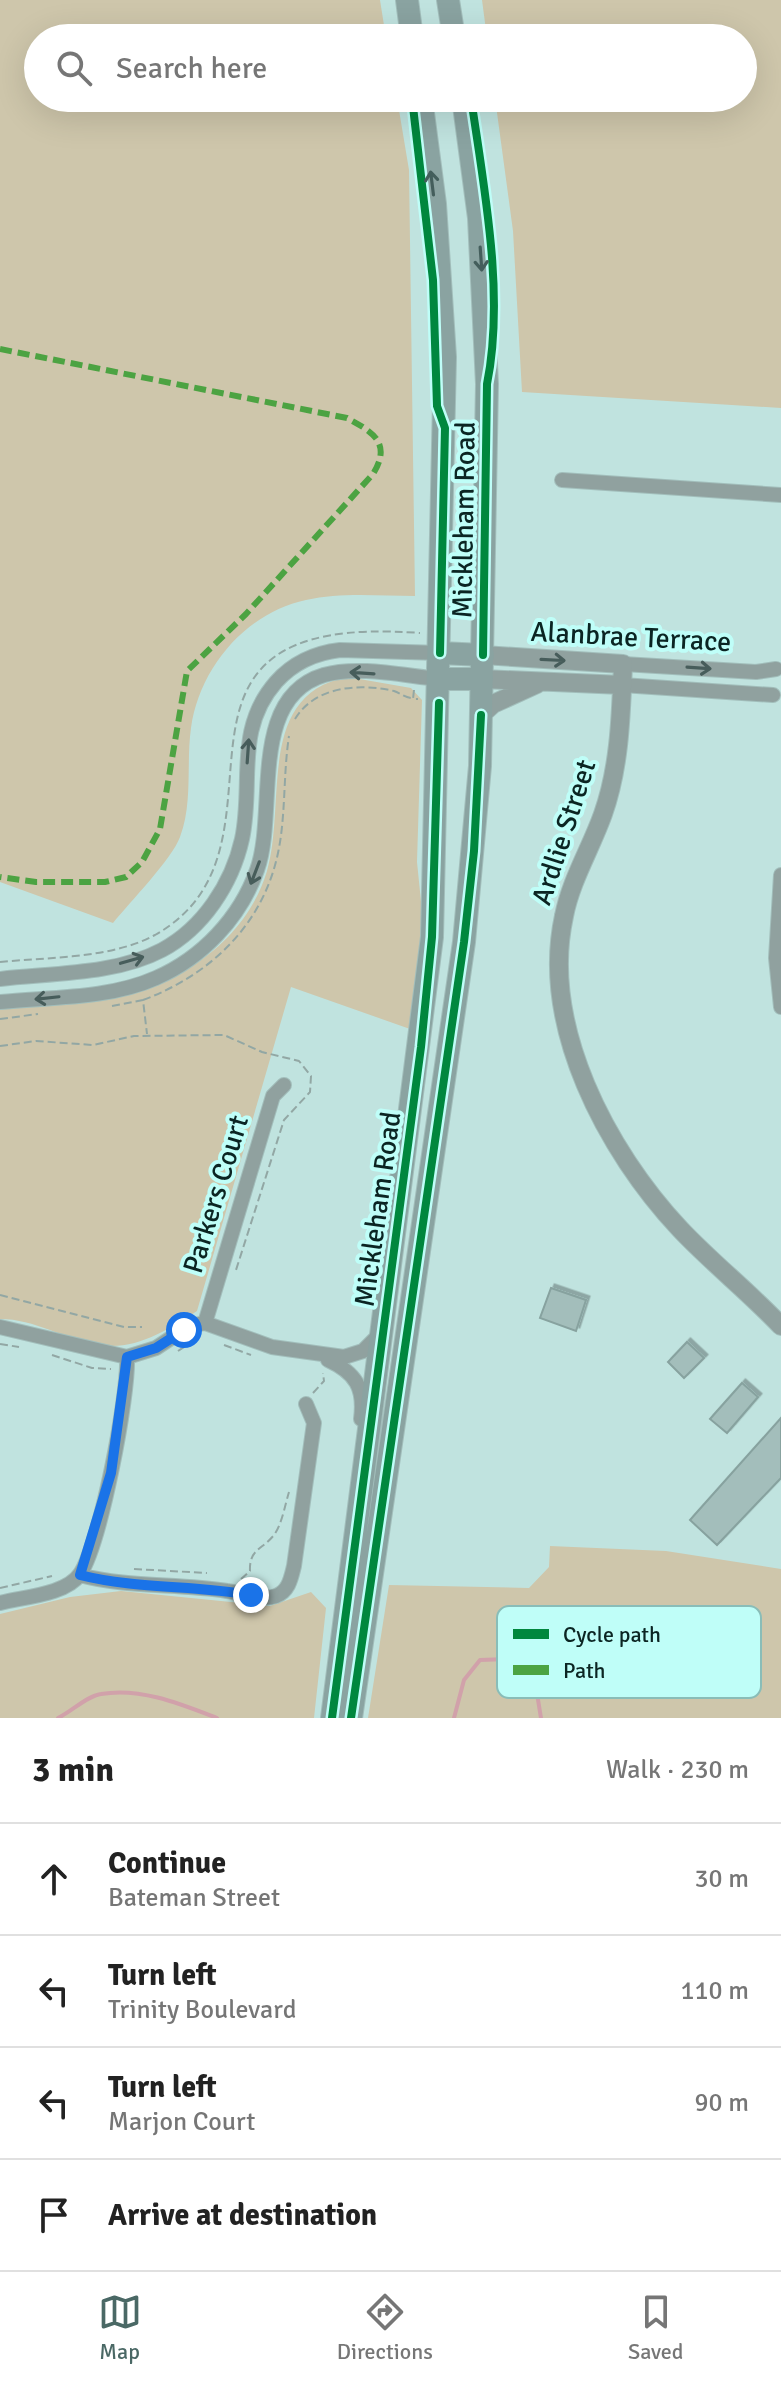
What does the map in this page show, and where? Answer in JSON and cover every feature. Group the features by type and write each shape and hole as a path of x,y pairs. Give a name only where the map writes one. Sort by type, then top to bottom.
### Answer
{"main road":[{"path":"407,0 410,24"},
{"path":"448,0 452,24"},
{"name":"Mickleham Road","path":"332,1718 432,937 445,357 435,204 423,112"},
{"name":"Mickleham Road","path":"351,1718 464,942 476,822 483,655 486,340 479,218 465,112"},
{"path":"440,653 483,655"},
{"path":"439,679 482,679"}],"street":[{"path":"562,480 781,495"},
{"path":"0,979 124,963 162,950 191,928 216,901 233,868 242,838 250,729 263,698 290,667 325,652 340,650 440,653"},
{"name":"Alanbrae Terrace","path":"483,655 756,672 778,667"},
{"name":"Ardlie Street","path":"623,664 612,786 570,893 561,931 559,975 568,1029 598,1107 648,1191 688,1237 781,1326"},
{"path":"777,698 770,681 778,667"},
{"path":"0,1002 138,985 187,962 219,934 242,903 258,870 266,836 273,733 278,715 292,698 323,675 346,672 439,679"},
{"name":"Alanbrae Terrace","path":"482,679 622,685 777,698"},
{"path":"481,715 493,704 543,682"},
{"path":"781,875 776,958 781,1007"},
{"name":"Parkers Court","path":"204,1330 210,1297 233,1235 273,1096 284,1085"},
{"path":"0,1327 128,1363 189,1326 350,1372 361,1391 362,1411 349,1518 349,1589"},
{"path":"319,1362 357,1355 383,1331"},
{"path":"0,1603 66,1586 80,1575 111,1473 128,1363"},
{"path":"80,1575 109,1582 189,1587 264,1598 281,1594 290,1582 294,1566 314,1423 306,1404"}],"path":[{"path":"0,962 107,951 134,944 172,922 197,897 216,866 225,830 233,724 257,674 281,654 308,639 343,633 418,633"},
{"path":"104,1007 143,1000 147,1035"},
{"path":"0,1019 45,1013"},
{"path":"0,1046 36,1041 93,1045 147,1035 234,1037 262,1052 299,1061 311,1076 306,1100 284,1120 236,1271"},
{"path":"0,1295 124,1327 142,1327"},
{"path":"173,1354 204,1330"},
{"path":"220,1343 262,1358"},
{"path":"0,1344 21,1347"},
{"path":"45,1353 92,1368 128,1363"},
{"path":"306,1404 324,1381 319,1362"},
{"path":"239,1579 250,1571 251,1555 275,1534 290,1490"},
{"path":"124,1569 214,1574"},
{"path":"0,1588 53,1575"}],"shaded area":[{"path":"0,0 380,0 384,24 24,24 24,112 399,112 409,170 415,596 346,595 306,600 263,617 229,647 215,665 196,706 191,728 188,797 180,837 160,868 113,923 0,882"},
{"path":"482,0 781,0 781,408 522,392 513,231 497,112 757,112 757,24 485,24"},
{"path":"348,677 411,688 422,700 417,862 424,931 410,1029 291,987 197,1311 138,1342 112,1346 85,1342 25,1322 0,1319 0,1006 98,995 147,985 189,968 215,949 247,914 267,871 280,754 287,728 299,705 319,687"},
{"path":"550,1546 666,1551 781,1569 781,1718 368,1718 389,1585 529,1588 549,1567"},
{"path":"121,1591 270,1606 311,1592 326,1608 314,1718 0,1718 0,1614 70,1597"}],"building":[{"path":"551,1288 586,1300 576,1331 540,1318"},
{"path":"687,1342 704,1358 684,1378 668,1362"},
{"path":"742,1383 758,1397 727,1433 710,1419"},
{"path":"781,1418 781,1478 717,1545 690,1520"}],"waterway":[{"path":"454,1718 464,1680 480,1660 497,1659"},
{"path":"58,1718 90,1698 116,1692 160,1698 217,1718"},
{"path":"538,1698 541,1718"}],"marked path":[{"path":"0,349 347,418 372,434 381,454 373,474 246,614 187,671 160,829 142,862 126,877 105,882 36,882 0,877"}],"cycle path":[{"path":"414,112 433,280 437,406 445,428 440,653"},
{"path":"473,112 491,241 494,314 487,384 483,655"},
{"path":"332,1718 421,1047 432,937 439,703"},
{"path":"351,1718 464,942 474,851 481,715"}],"route":[{"path":"184,1330 156,1348 127,1357 128,1370 111,1473 80,1575 109,1582 159,1584 251,1595"}]}
